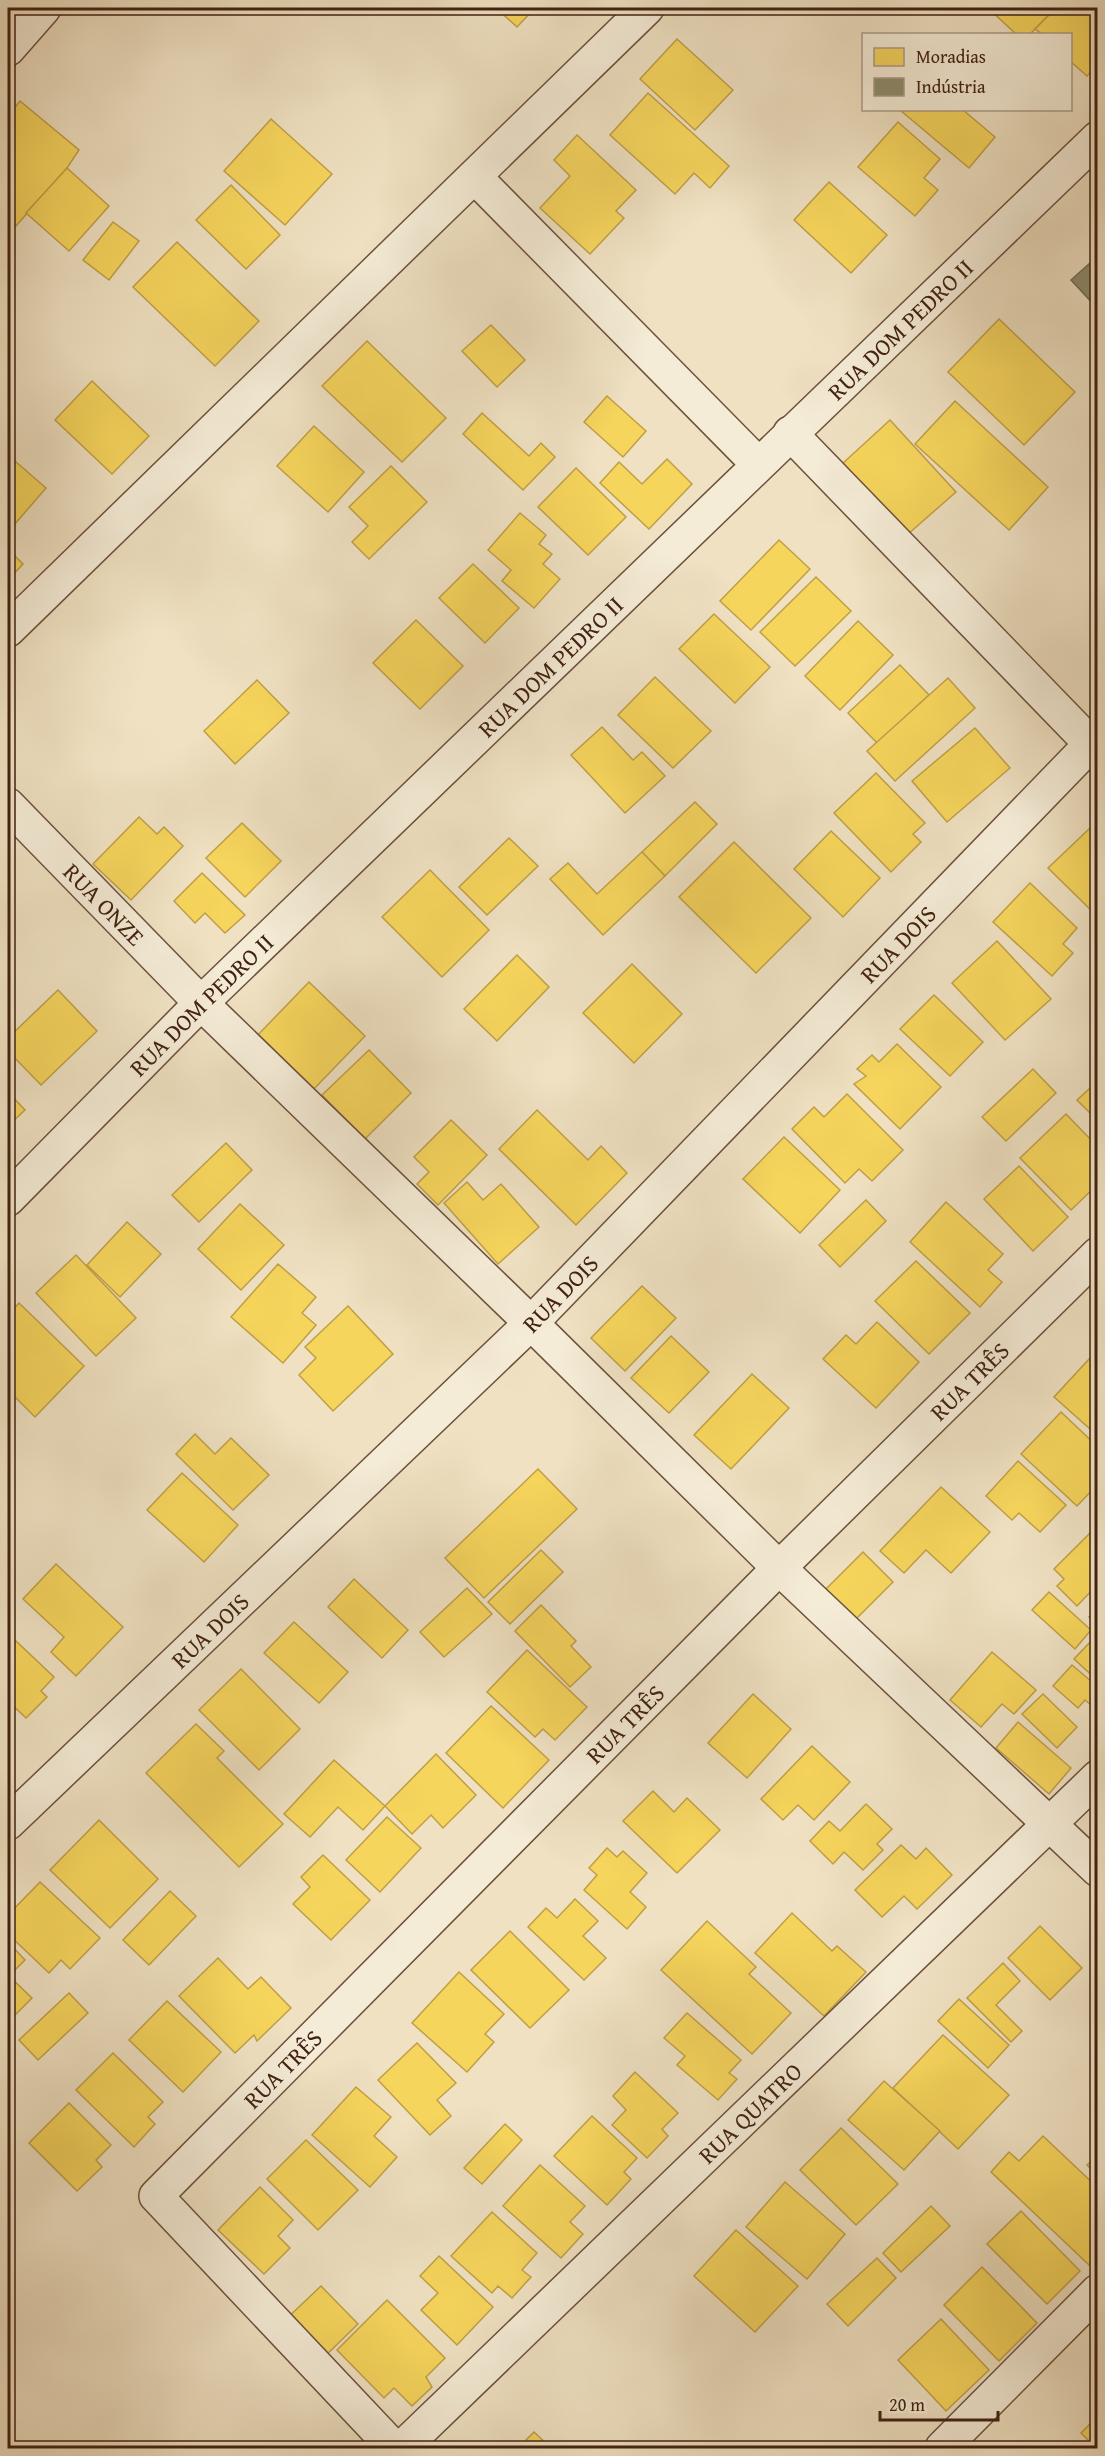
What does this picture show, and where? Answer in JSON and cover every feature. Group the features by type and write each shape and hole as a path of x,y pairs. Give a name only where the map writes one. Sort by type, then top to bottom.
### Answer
{"street":[{"path":"8,49 44,8"},
{"path":"8,630 647,8"},
{"name":"RUA DOM PEDRO II","path":"8,1199 201,1003 789,433 1098,138"},
{"path":"475,177 758,464"},
{"name":"RUA DOIS","path":"8,1823 531,1323 1092,744 789,433"},
{"name":"RUA ONZE","path":"8,805 201,1003 531,1323 779,1568 1050,1825"},
{"name":"RUA TRÊS","path":"393,2448 156,2196 779,1568 1098,1254"},
{"name":"RUA QUATRO","path":"402,2448 1098,1777"},
{"path":"1050,1825 1098,1870"},
{"path":"942,2448 1098,2291"}],"building: Moradias":[{"path":"496,8 535,8 517,27"},
{"path":"988,8 1056,8 1031,33 1015,33"},
{"path":"1056,8 1098,8 1098,65 1087,76 1072,63 1072,33 1041,33 1035,29"},
{"path":"677,39 733,90 695,130 640,79"},
{"path":"648,93 729,166 710,188 694,173 675,194 610,135"},
{"path":"20,101 79,150 67,168 8,235 8,116"},
{"path":"901,111 964,111 995,137 969,168"},
{"path":"271,119 332,174 285,225 224,171"},
{"path":"898,122 940,159 924,178 938,190 915,216 858,167"},
{"path":"577,135 636,190 616,211 624,218 590,254 540,208 570,176 554,160"},
{"path":"67,168 109,206 69,251 26,213"},
{"path":"829,182 887,235 851,273 794,220"},
{"path":"231,185 280,235 246,269 196,220"},
{"path":"113,222 139,241 109,280 83,260"},
{"path":"177,242 259,321 215,366 133,287"},
{"path":"999,319 1075,392 1024,445 948,372"},
{"path":"491,325 525,360 497,387 462,351"},
{"path":"367,341 446,418 402,462 322,386"},
{"path":"92,381 149,436 112,474 55,420"},
{"path":"607,396 646,431 623,457 584,422"},
{"path":"955,401 1048,487 1009,530 915,444"},
{"path":"482,413 529,456 541,443 555,457 523,490 463,434"},
{"path":"890,420 956,492 907,535 842,464"},
{"path":"314,426 364,472 328,512 277,466"},
{"path":"8,455 46,488 8,532"},
{"path":"667,459 692,484 649,529 600,483 619,462 642,484"},
{"path":"391,466 427,502 369,559 352,542 368,526 349,507"},
{"path":"576,468 626,517 588,555 538,507"},
{"path":"520,513 546,535 539,544 552,554 543,564 560,579 534,608 502,581 511,570 488,550"},
{"path":"779,540 810,569 751,630 720,601"},
{"path":"8,549 23,564 8,580"},
{"path":"473,564 519,608 485,643 439,598"},
{"path":"816,577 851,611 795,666 760,632"},
{"path":"714,614 770,667 735,703 679,649"},
{"path":"416,620 463,666 420,709 373,663"},
{"path":"858,621 893,655 840,710 805,676"},
{"path":"900,665 929,695 877,743 848,713"},
{"path":"655,677 711,731 673,768 618,715"},
{"path":"948,678 975,708 895,781 867,751"},
{"path":"257,680 289,713 235,764 204,731"},
{"path":"602,727 633,760 642,752 665,776 625,813 571,755"},
{"path":"975,728 1010,768 947,822 912,781"},
{"path":"876,773 925,823 913,834 921,842 891,872 834,813"},
{"path":"695,802 717,824 665,876 642,852"},
{"path":"139,817 157,834 164,827 183,846 131,900 93,864"},
{"path":"242,823 281,861 245,897 206,858"},
{"path":"1090,828 1098,836 1098,917 1048,868"},
{"path":"831,831 880,878 843,917 794,869"},
{"path":"509,838 538,866 487,915 459,887"},
{"path":"734,842 811,918 756,973 679,897"},
{"path":"642,852 665,876 603,935 550,879 568,863 597,894"},
{"path":"430,870 489,930 442,977 382,917"},
{"path":"202,873 245,915 225,933 205,913 195,923 174,901"},
{"path":"1030,883 1077,928 1063,944 1073,953 1052,976 993,922"},
{"path":"997,941 1051,999 1005,1040 952,983"},
{"path":"517,955 549,987 497,1041 464,1009"},
{"path":"632,964 682,1014 634,1063 583,1013"},
{"path":"309,982 365,1036 311,1092 254,1039"},
{"path":"58,990 97,1031 41,1085 8,1051 8,1038"},
{"path":"934,995 983,1042 950,1076 900,1029"},
{"path":"897,1044 941,1087 900,1129 854,1084 866,1076 857,1069 872,1055 879,1062"},
{"path":"369,1050 411,1093 365,1139 322,1095"},
{"path":"1033,1069 1056,1093 1006,1141 982,1117"},
{"path":"1098,1081 1098,1121 1077,1100"},
{"path":"8,1092 25,1110 8,1126"},
{"path":"847,1094 903,1150 872,1181 859,1169 845,1183 792,1129 814,1107 824,1117"},
{"path":"537,1110 588,1160 601,1146 627,1173 576,1225 499,1149"},
{"path":"1066,1114 1098,1147 1098,1165 1092,1171 1098,1177 1098,1184 1071,1210 1020,1158"},
{"path":"451,1120 487,1155 438,1205 417,1184 429,1172 414,1157"},
{"path":"784,1137 840,1190 800,1233 743,1179"},
{"path":"226,1143 252,1170 199,1222 172,1195"},
{"path":"1019,1166 1068,1217 1033,1251 984,1199"},
{"path":"467,1182 483,1200 501,1184 539,1227 498,1264 444,1203"},
{"path":"866,1200 886,1221 840,1267 819,1245"},
{"path":"946,1202 1003,1254 988,1270 1002,1282 980,1307 910,1242"},
{"path":"240,1204 284,1245 241,1290 198,1249"},
{"path":"127,1222 161,1254 120,1297 87,1265"},
{"path":"76,1255 136,1318 96,1356 36,1293"},
{"path":"916,1261 970,1313 929,1354 875,1301"},
{"path":"278,1264 316,1297 302,1313 316,1325 283,1363 231,1317"},
{"path":"642,1286 676,1318 625,1371 591,1338"},
{"path":"19,1303 84,1366 35,1417 8,1390 8,1315"},
{"path":"348,1306 393,1354 333,1411 299,1375 316,1358 305,1347"},
{"path":"877,1322 919,1362 876,1408 823,1359 846,1335 856,1344"},
{"path":"671,1336 709,1372 669,1413 631,1378"},
{"path":"1090,1358 1098,1364 1098,1436 1054,1397"},
{"path":"752,1374 789,1408 731,1469 694,1435"},
{"path":"1061,1412 1098,1447 1098,1484 1077,1506 1021,1454"},
{"path":"195,1434 215,1454 231,1438 269,1475 233,1510 176,1454"},
{"path":"1018,1461 1066,1505 1040,1532 1019,1513 1012,1520 986,1496"},
{"path":"538,1469 577,1509 484,1598 445,1558"},
{"path":"182,1473 238,1525 204,1562 147,1510"},
{"path":"941,1487 990,1532 951,1573 926,1550 904,1573 880,1551"},
{"path":"1093,1530 1098,1535 1098,1584 1077,1606 1057,1586 1064,1579 1054,1569"},
{"path":"541,1550 563,1572 510,1624 488,1602"},
{"path":"863,1552 893,1582 853,1622 823,1592"},
{"path":"56,1564 123,1627 76,1676 51,1652 64,1637 23,1599"},
{"path":"354,1579 408,1630 382,1658 328,1607"},
{"path":"467,1588 492,1614 444,1657 420,1632"},
{"path":"1049,1592 1091,1630 1075,1649 1032,1610"},
{"path":"541,1605 576,1641 571,1646 591,1667 570,1687 515,1631"},
{"path":"1098,1608 1098,1626 1089,1617"},
{"path":"294,1622 348,1672 319,1703 264,1653"},
{"path":"1096,1636 1098,1637 1098,1681 1074,1659"},
{"path":"16,1641 54,1677 41,1691 47,1697 26,1718 8,1701 8,1650"},
{"path":"527,1650 587,1707 555,1740 543,1729 535,1737 487,1692"},
{"path":"992,1652 1036,1690 1014,1714 1002,1704 981,1727 950,1700"},
{"path":"1072,1665 1098,1687 1098,1711 1085,1700 1078,1708 1053,1686"},
{"path":"241,1669 300,1729 259,1770 199,1710"},
{"path":"753,1694 791,1729 747,1778 708,1743"},
{"path":"1043,1694 1077,1727 1057,1748 1022,1714"},
{"path":"491,1706 549,1760 503,1808 446,1753"},
{"path":"1018,1722 1071,1768 1049,1794 996,1748"},
{"path":"196,1724 224,1751 217,1758 283,1824 239,1867 146,1773"},
{"path":"812,1746 850,1782 814,1820 798,1805 783,1820 761,1799"},
{"path":"436,1754 476,1795 443,1828 431,1815 412,1834 385,1806"},
{"path":"334,1760 385,1806 363,1830 338,1807 310,1837 284,1814"},
{"path":"653,1791 674,1812 687,1798 720,1830 677,1873 623,1821"},
{"path":"866,1804 892,1829 877,1844 883,1850 863,1870 844,1852 833,1864 810,1841 829,1821 840,1831"},
{"path":"387,1817 421,1848 380,1892 346,1860"},
{"path":"99,1820 158,1879 110,1928 50,1870"},
{"path":"901,1845 916,1859 926,1848 952,1875 917,1909 904,1896 882,1917 855,1890"},
{"path":"607,1848 617,1857 623,1851 647,1873 630,1892 646,1907 627,1929 584,1890 597,1875 589,1868"},
{"path":"323,1855 370,1900 331,1940 293,1904 310,1887 301,1877"},
{"path":"40,1882 100,1938 70,1969 61,1960 49,1973 8,1934 8,1915"},
{"path":"170,1891 196,1916 149,1965 123,1940"},
{"path":"575,1899 598,1921 583,1936 606,1958 584,1980 528,1927 546,1908 557,1918"},
{"path":"792,1913 832,1951 837,1946 866,1972 824,2016 755,1953"},
{"path":"707,1921 756,1967 749,1974 791,2013 752,2054 661,1970"},
{"path":"1040,1926 1082,1968 1050,2000 1008,1958"},
{"path":"510,1931 569,1990 530,2028 471,1970"},
{"path":"8,1942 25,1960 9,1976 32,1998 9,2021"},
{"path":"218,1958 248,1989 261,1977 291,2008 257,2041 254,2035 235,2053 179,1996"},
{"path":"1003,1963 1020,1981 996,2005 1022,2031 1011,2042 967,1998"},
{"path":"459,1972 504,2014 485,2034 494,2042 467,2072 412,2023"},
{"path":"69,1993 88,2013 38,2060 19,2040"},
{"path":"959,1999 1009,2045 988,2068 938,2021"},
{"path":"167,2001 221,2052 183,2092 129,2040"},
{"path":"687,2013 741,2060 729,2073 737,2079 718,2100 677,2065 685,2056 664,2038"},
{"path":"943,2035 1009,2095 958,2149 893,2088"},
{"path":"417,2043 456,2083 437,2100 451,2116 430,2135 378,2080"},
{"path":"113,2053 163,2102 148,2117 155,2124 134,2147 76,2090"},
{"path":"635,2072 678,2113 662,2129 668,2136 647,2158 612,2125 626,2110 613,2096"},
{"path":"884,2081 940,2131 904,2170 848,2120"},
{"path":"356,2087 391,2117 374,2136 397,2157 370,2187 312,2135"},
{"path":"69,2103 111,2145 96,2160 102,2167 77,2191 29,2143"},
{"path":"592,2116 637,2158 624,2172 631,2179 607,2205 554,2156"},
{"path":"505,2124 522,2140 482,2184 464,2168"},
{"path":"841,2128 898,2184 856,2225 800,2170"},
{"path":"1043,2136 1098,2188 1098,2225 1094,2229 1098,2232 1098,2256 1089,2265 991,2172 1009,2152 1019,2161"},
{"path":"306,2140 358,2190 318,2230 267,2179"},
{"path":"1098,2155 1098,2176 1087,2165"},
{"path":"540,2165 585,2206 570,2222 583,2234 561,2258 503,2206"},
{"path":"785,2182 845,2234 807,2279 746,2227"},
{"path":"260,2187 293,2220 278,2236 290,2248 264,2274 218,2230"},
{"path":"931,2206 950,2226 901,2272 883,2253"},
{"path":"1021,2211 1080,2271 1047,2304 987,2244"},
{"path":"492,2212 537,2253 522,2270 531,2277 512,2298 498,2286 492,2293 451,2256"},
{"path":"736,2230 798,2286 755,2332 694,2276"},
{"path":"439,2256 493,2307 457,2345 421,2310 438,2293 420,2276"},
{"path":"877,2258 896,2278 848,2326 827,2304"},
{"path":"982,2267 1037,2323 999,2361 944,2305"},
{"path":"321,2286 358,2324 319,2362 282,2323"},
{"path":"387,2300 445,2358 426,2377 432,2387 412,2406 394,2388 384,2398 337,2350"},
{"path":"941,2319 989,2370 946,2411 898,2360"},
{"path":"1098,2416 1098,2448 1096,2448 1081,2433"},
{"path":"534,2432 551,2448 518,2448"}],"building: Indústria":[{"path":"1098,256 1098,309 1071,280"}]}
